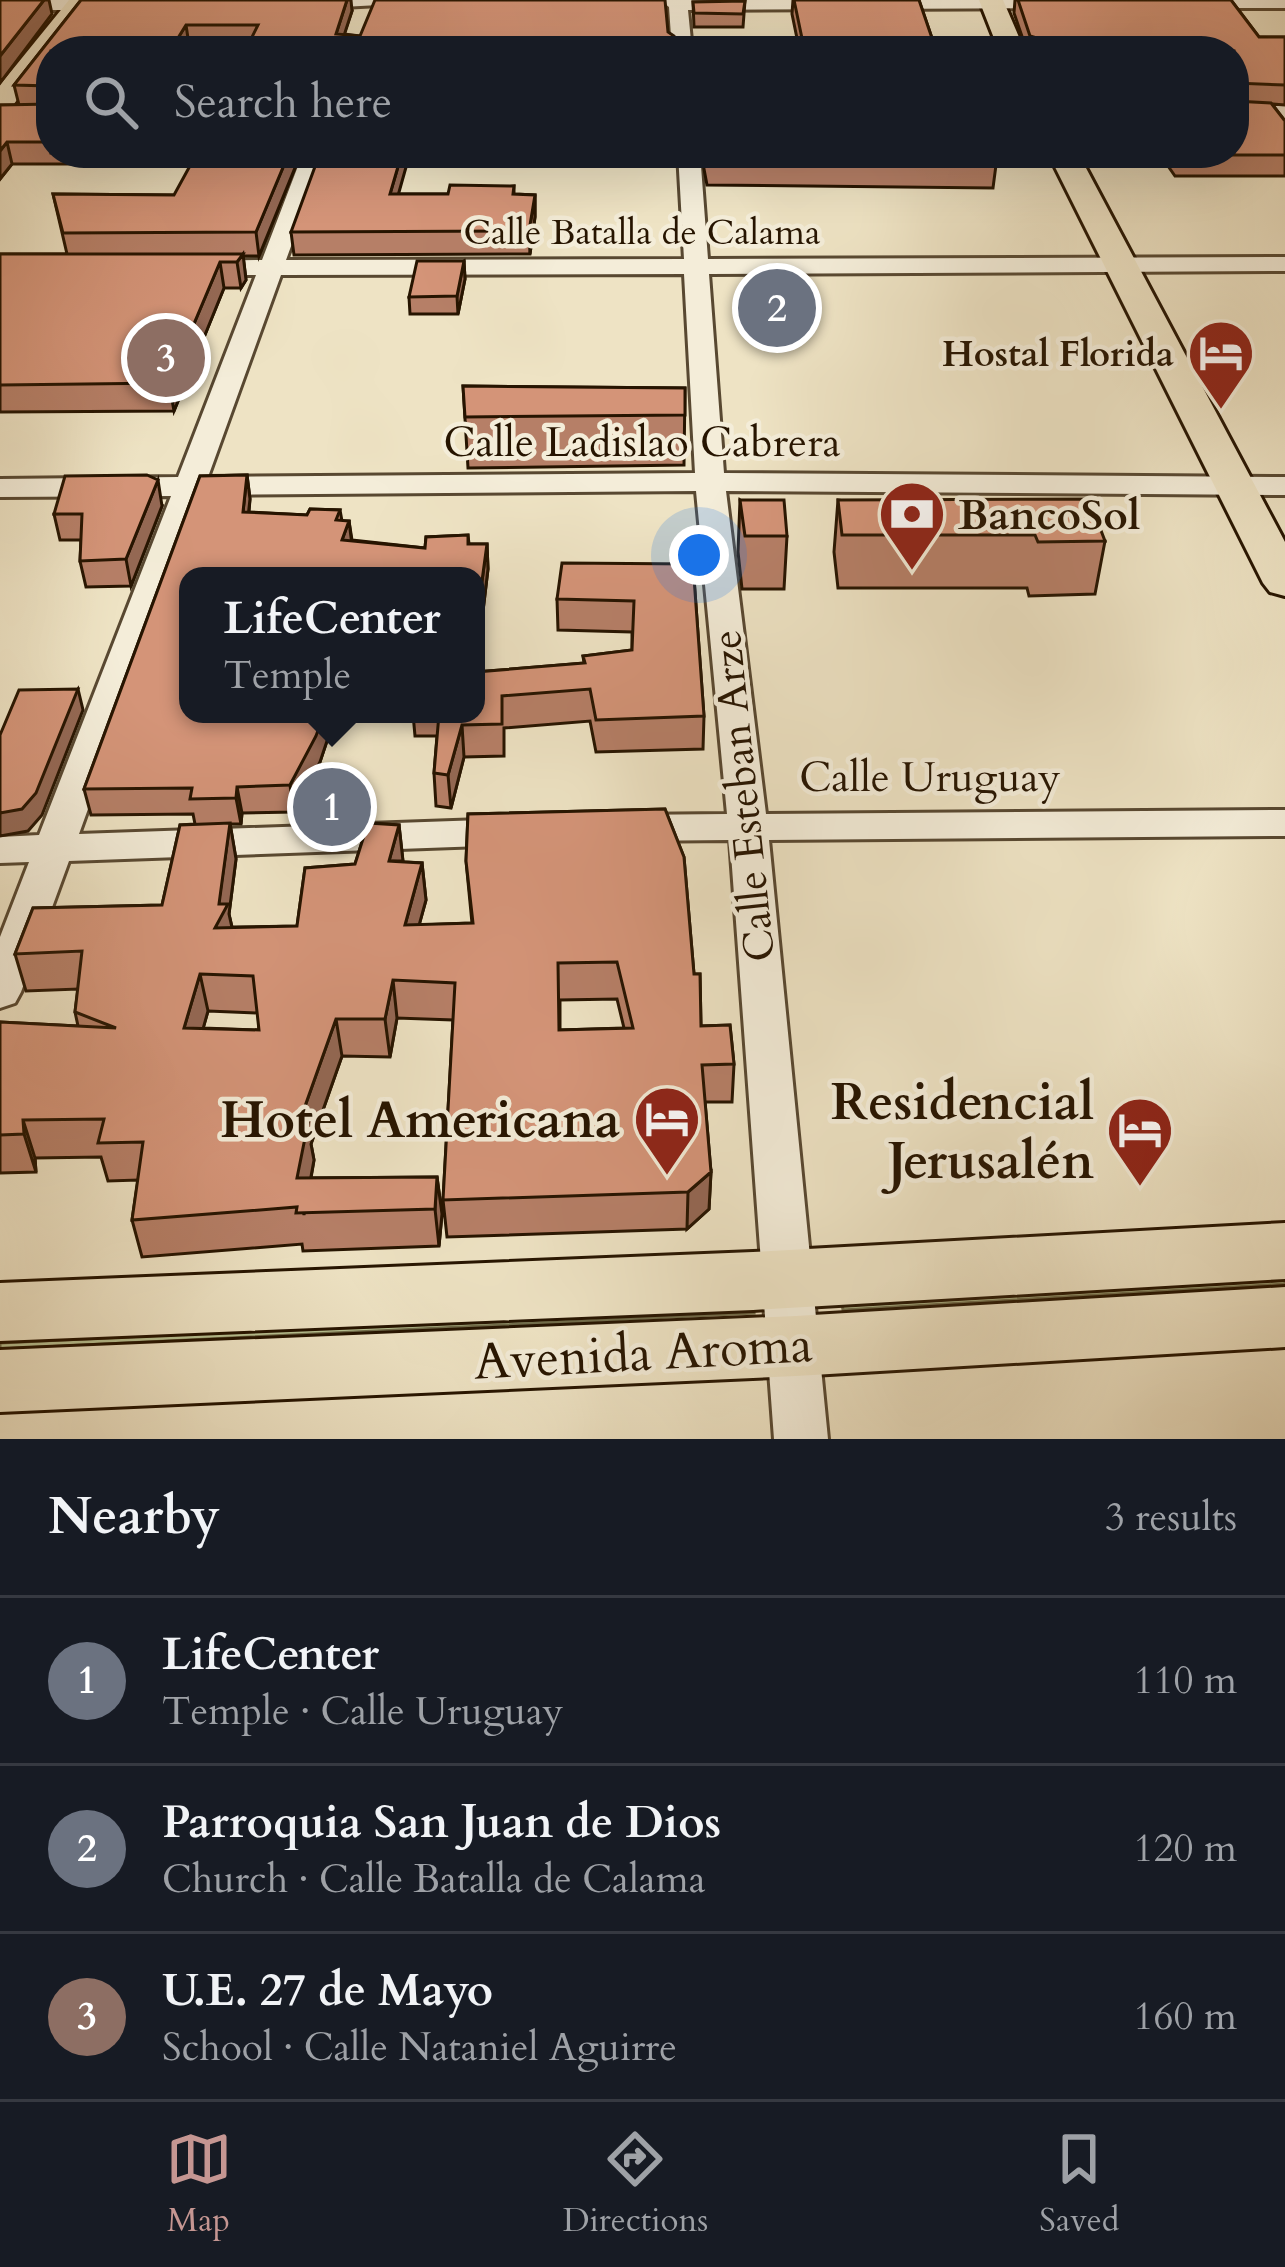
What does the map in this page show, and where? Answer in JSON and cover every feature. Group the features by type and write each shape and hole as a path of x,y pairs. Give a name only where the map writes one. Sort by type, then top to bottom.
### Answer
{"main road":[{"path":"0,70 67,2"},
{"path":"48,36 67,2"},
{"path":"991,2 1006,36"},
{"path":"4,112 36,56"},
{"path":"1071,168 1285,583"},
{"name":"Avenida Aroma","path":"0,1312 788,1279 1285,1251"},
{"name":"Avenida Aroma","path":"0,1381 796,1346 1285,1317"}],"street":[{"path":"290,4 373,2 361,26"},
{"path":"680,36 674,3 1092,3"},
{"path":"1156,3 1285,3"},
{"path":"0,5 132,5"},
{"path":"1249,112 1285,112"},
{"path":"0,992 309,168"},
{"name":"Calle Esteban Arze","path":"689,168 710,482 747,824 801,1439"},
{"name":"Calle Batalla de Calama","path":"159,268 1285,264"},
{"name":"Calle Ladislao Cabrera","path":"0,488 710,482 1285,485"},
{"name":"Calle Uruguay","path":"0,850 747,824 1285,823"}],"green space":[{"path":"1285,1278 1285,1284 843,1310 842,1304"},
{"path":"753,1307 754,1313 0,1349 0,1343"}],"building":[{"path":"0,0 44,0 0,56"},
{"path":"81,0 347,0 336,34 360,36 252,36 258,25 186,25 179,36 53,36"},
{"path":"375,0 665,0 668,32 674,36 360,36"},
{"path":"794,0 919,0 931,36 802,36"},
{"path":"1018,0 1231,0 1259,37 1285,37 1285,85 1249,84 1249,36 1030,36"},
{"path":"745,1 743,14 694,13 693,2"},
{"path":"36,57 36,86 14,85"},
{"path":"1249,102 1271,103 1285,121 1285,155 1249,155"},
{"path":"36,104 36,142 7,142 0,151 0,105"},
{"path":"189,168 283,168 256,232 63,233 53,194 174,195"},
{"path":"314,168 398,168 390,194 448,194 450,185 514,186 513,194 535,195 529,231 291,232"},
{"path":"0,254 243,254 237,262 220,262 169,383 0,385"},
{"path":"417,261 464,261 457,296 409,297"},
{"path":"463,386 685,388 685,415 465,417"},
{"path":"147,475 158,480 126,559 80,561 82,514 54,514 65,476"},
{"path":"247,475 243,512 307,515 310,509 340,510 336,520 349,521 342,540 425,548 426,537 468,535 468,544 487,544 484,567 179,567 179,723 321,723 316,736 290,785 237,787 236,798 190,799 192,788 84,789 200,476"},
{"path":"1089,499 1105,541 1038,542 1035,535 842,535 838,500"},
{"path":"740,500 784,500 787,536 745,536"},
{"path":"562,563 693,564 704,716 596,720 590,689 502,696 502,724 462,725 448,775 434,773 438,723 485,723 485,671 585,663 583,656 632,650 634,601 557,599"},
{"path":"78,689 36,793 22,809 0,813 0,735 19,690"},
{"path":"665,809 684,857 694,974 700,974 701,1026 730,1025 734,1064 702,1065 711,1172 688,1192 443,1200 455,983 393,980 385,1019 336,1019 299,1123 308,1123 297,1178 437,1177 435,1209 296,1213 297,1207 132,1220 143,1142 98,1143 104,1119 23,1120 24,1134 0,1135 0,1022 116,1028 75,1012 82,951 15,954 33,908 162,905 180,825 230,823 219,904 228,904 215,928 297,926 305,868 355,864 368,823 399,825 389,861 422,863 405,925 473,923 466,861 468,814","holes":["617,962 633,1028 559,1030 558,963","200,974 253,976 259,1030 184,1028"]}],"place":[{"name":"Parroquia San Juan de Dios","path":"777,308"},
{"name":"U.E. 27 de Mayo","path":"166,358"},
{"name":"Hostal Florida","path":"1221,412"},
{"name":"BancoSol","path":"912,573"},
{"name":"LifeCenter","path":"332,807"},
{"name":"Hotel Americana","path":"667,1178"},
{"name":"Residencial Jerusalén","path":"1140,1189"}]}
